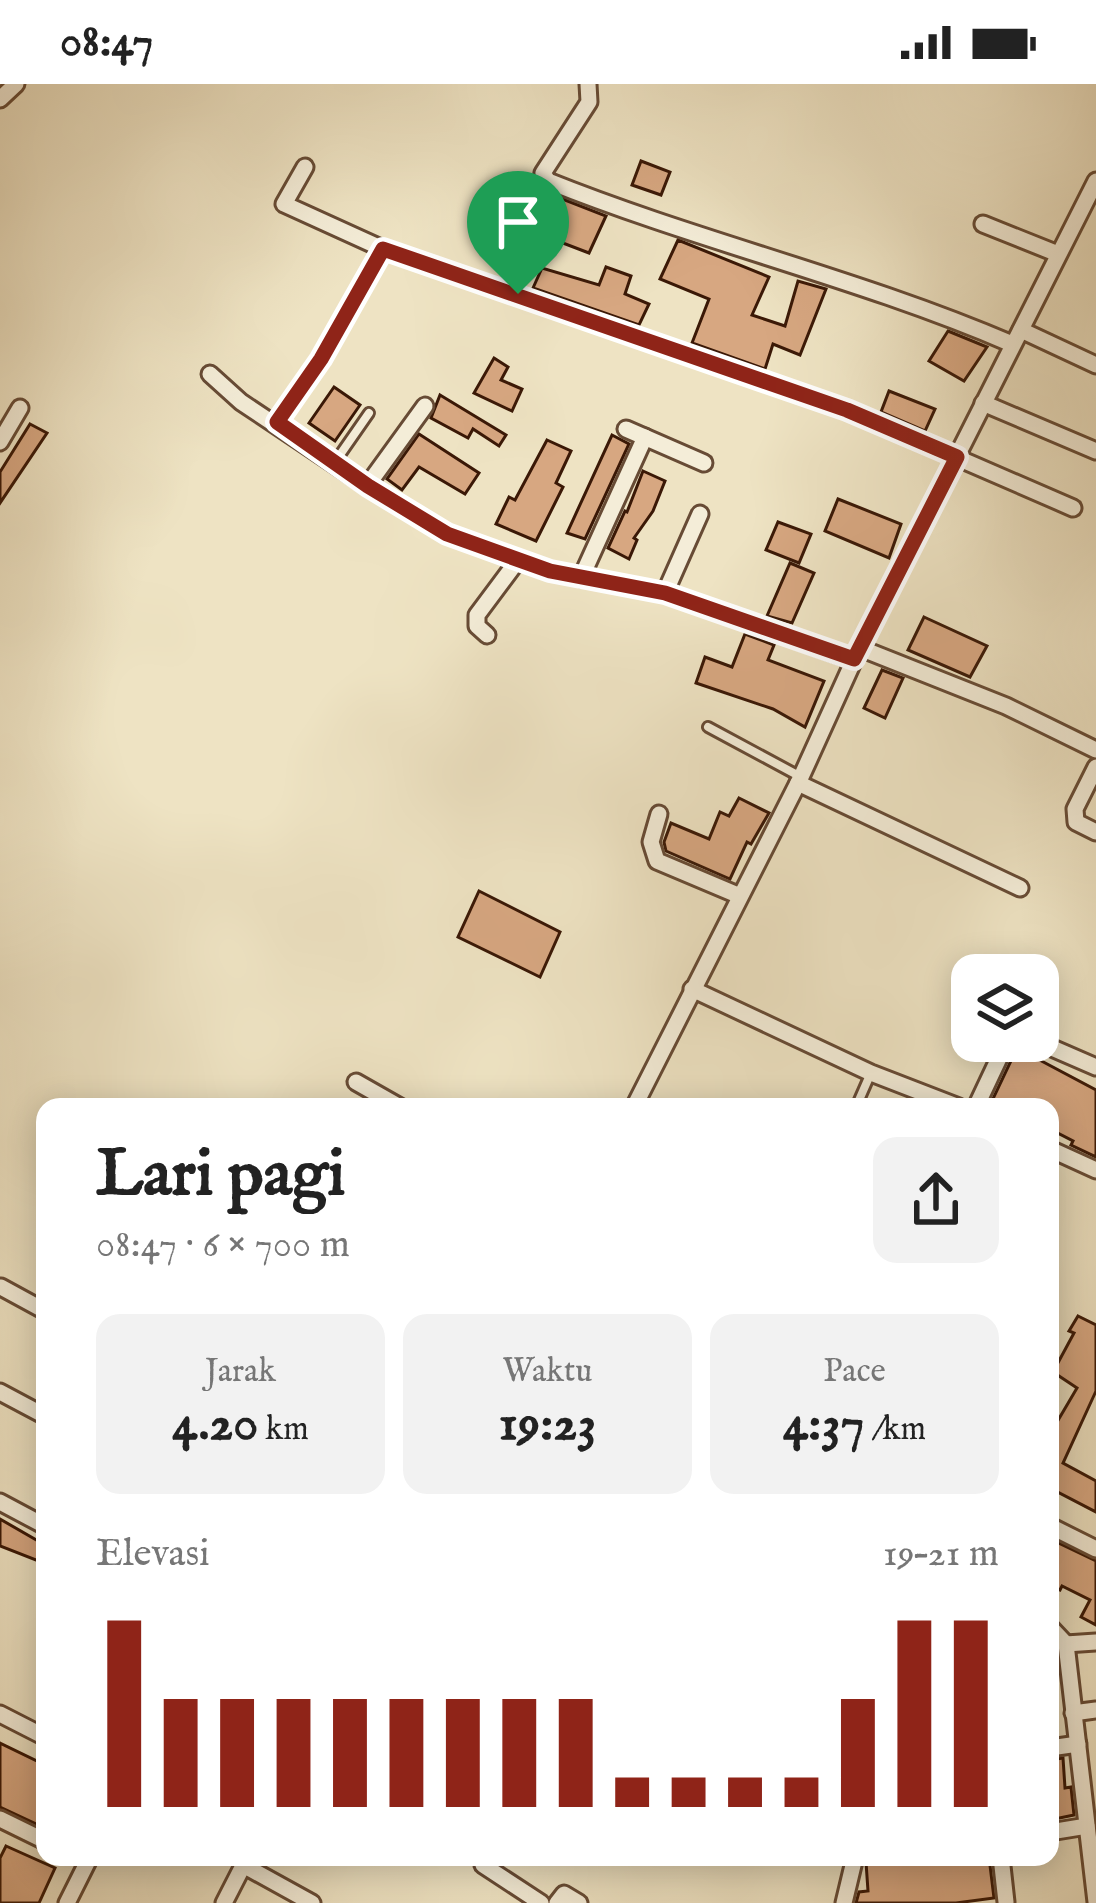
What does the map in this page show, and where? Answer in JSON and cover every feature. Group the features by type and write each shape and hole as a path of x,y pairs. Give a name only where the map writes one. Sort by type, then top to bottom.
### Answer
{"street":[{"path":"588,84 589,102 543,173 548,181 636,216 1096,365"},
{"path":"0,99 18,89"},
{"path":"305,166 284,204 383,249 847,410 1073,508"},
{"path":"638,1098 1094,188"},
{"path":"983,224 1058,254"},
{"path":"277,422 321,359 383,249"},
{"path":"210,374 241,401 447,534 518,560 581,578 665,593 857,654 1006,706 1096,750"},
{"path":"983,404 1096,451"},
{"path":"368,486 425,406"},
{"path":"0,442 20,408"},
{"path":"626,428 704,463"},
{"path":"581,578 645,437"},
{"path":"665,593 700,514"},
{"path":"487,635 477,626 477,614 518,560"},
{"path":"1096,766 1075,809 1076,822 1096,832"},
{"path":"800,780 1020,888"},
{"path":"659,814 651,842 657,861 740,896"},
{"path":"692,989 936,1098"},
{"path":"1059,1051 1096,1067"},
{"path":"980,1098 997,1062"},
{"path":"356,1082 384,1098"},
{"path":"1059,1153 1096,1170"},
{"path":"1,1287 36,1306"},
{"path":"0,1392 36,1411"},
{"path":"0,1502 36,1521"},
{"path":"1059,1530 1096,1549"},
{"path":"1059,1637 1066,1644"},
{"path":"1066,1644 1096,1642"},
{"path":"1066,1644 1059,1677 1089,1776 1087,1826 1096,1902"},
{"path":"1073,1713 1096,1710"},
{"path":"0,1714 36,1732"},
{"path":"1059,1747 1078,1744"},
{"path":"0,1819 36,1837"},
{"path":"1059,1831 1087,1826"},
{"path":"67,1903 82,1866"},
{"path":"224,1903 242,1866"},
{"path":"253,1866 312,1903"},
{"path":"485,1866 541,1903"},
{"path":"844,1903 853,1866"},
{"path":"1002,1866 1005,1903"},
{"path":"556,1903 564,1894 579,1903"}],"lane":[{"path":"335,462 369,413"},
{"path":"708,727 800,780"},
{"path":"860,1098 871,1072"}],"building":[{"path":"641,161 670,172 661,195 632,185"},
{"path":"542,191 606,216 589,253 526,229"},
{"path":"678,240 769,277 752,315 785,326 798,281 826,289 800,355 773,344 765,369 692,343 709,299 660,279"},
{"path":"606,267 631,276 625,294 649,304 639,325 533,288 542,268 599,285"},
{"path":"948,331 987,347 964,381 929,361"},
{"path":"494,358 508,367 501,380 522,389 512,411 474,393"},
{"path":"334,387 360,405 335,441 309,423"},
{"path":"889,391 935,409 925,431 881,412"},
{"path":"440,395 506,435 499,446 473,429 468,438 431,418"},
{"path":"30,424 47,433 0,503 0,472"},
{"path":"419,434 479,473 465,494 419,467 402,490 387,479"},
{"path":"612,435 629,444 585,539 567,533"},
{"path":"547,440 571,451 556,483 563,487 536,541 496,524 509,497 515,500"},
{"path":"643,471 665,481 653,511 634,538 629,559 608,548"},
{"path":"838,499 901,524 889,558 825,531"},
{"path":"778,522 811,534 799,563 766,550"},
{"path":"790,563 814,573 792,623 767,616"},
{"path":"924,617 987,646 970,677 908,650"},
{"path":"745,634 774,645 768,660 824,681 805,727 773,709 696,683 705,657 732,667"},
{"path":"882,670 903,678 885,718 864,708"},
{"path":"739,798 769,813 751,844 747,842 730,879 666,851 671,823 709,839 720,812 729,816"},
{"path":"479,891 560,932 540,977 458,937"},
{"path":"1010,1062 1043,1062 1096,1090 1096,1157 1059,1134 1059,1098 993,1098"},
{"path":"1078,1316 1096,1325 1096,1391 1063,1463 1096,1481 1096,1512 1059,1493 1059,1419 1077,1388 1059,1376 1059,1361 1074,1333 1069,1331"},
{"path":"0,1519 36,1540 36,1560 0,1546"},
{"path":"1059,1543 1096,1561 1096,1625 1081,1617 1090,1600 1062,1586 1060,1590"},
{"path":"0,1743 36,1761 36,1824 0,1807"},
{"path":"1063,1758 1065,1788 1071,1787 1074,1815 1059,1818 1059,1759"},
{"path":"6,1846 36,1859 36,1866 55,1868 39,1903 0,1903 0,1858"},
{"path":"866,1866 990,1866 994,1898 956,1903 856,1903 859,1892 868,1891"}],"route":[{"path":"383,249 518,294 847,410 957,457 854,659 665,593 550,571 447,534 277,422 321,359 383,249"}]}
